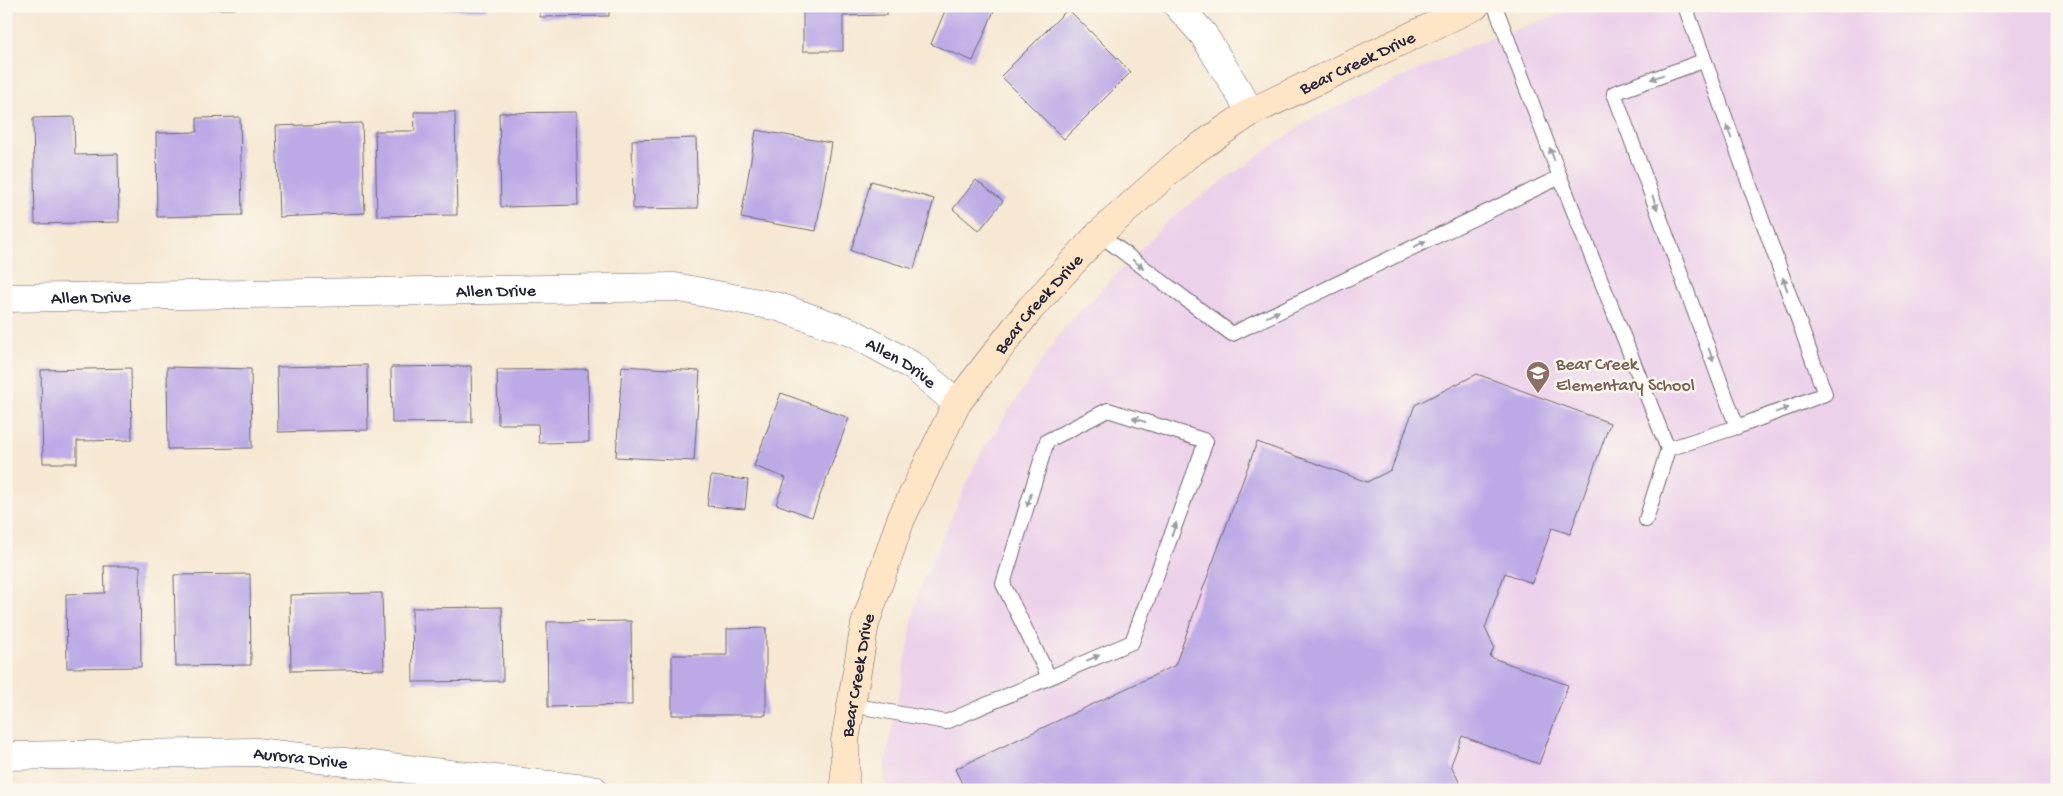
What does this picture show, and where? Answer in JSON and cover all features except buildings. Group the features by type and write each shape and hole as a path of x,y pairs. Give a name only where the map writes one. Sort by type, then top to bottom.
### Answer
{"street":[{"path":"1178,6 1203,34 1251,112"},
{"name":"Bear Creek Drive","path":"845,790 845,741 864,624 901,519 957,403 1030,309 1099,234 1186,156 1251,112 1475,6"},
{"name":"Allen Drive","path":"6,298 675,287 779,307 854,333 913,366 957,403"},
{"name":"Aurora Drive","path":"6,756 256,752 594,790"}],"lane":[{"path":"1495,6 1560,177 1668,449 1646,520"},
{"path":"1668,449 1737,427 1825,394 1703,61 1685,6"},
{"path":"1703,61 1614,93 1737,427"},
{"path":"1099,234 1232,334 1560,177"},
{"path":"851,706 946,722 1049,678 1132,642 1206,441 1108,410 1047,441 1003,584 1049,678"}],"shaded area":[{"name":"Bear Creek Elementary School","path":"1582,6 2057,6 2057,790 885,790 885,766 918,592 979,456 1061,332 1169,219 1311,119 1473,45"}],"place":[{"name":"Bear Creek Elementary School","path":"1538,394"}]}
